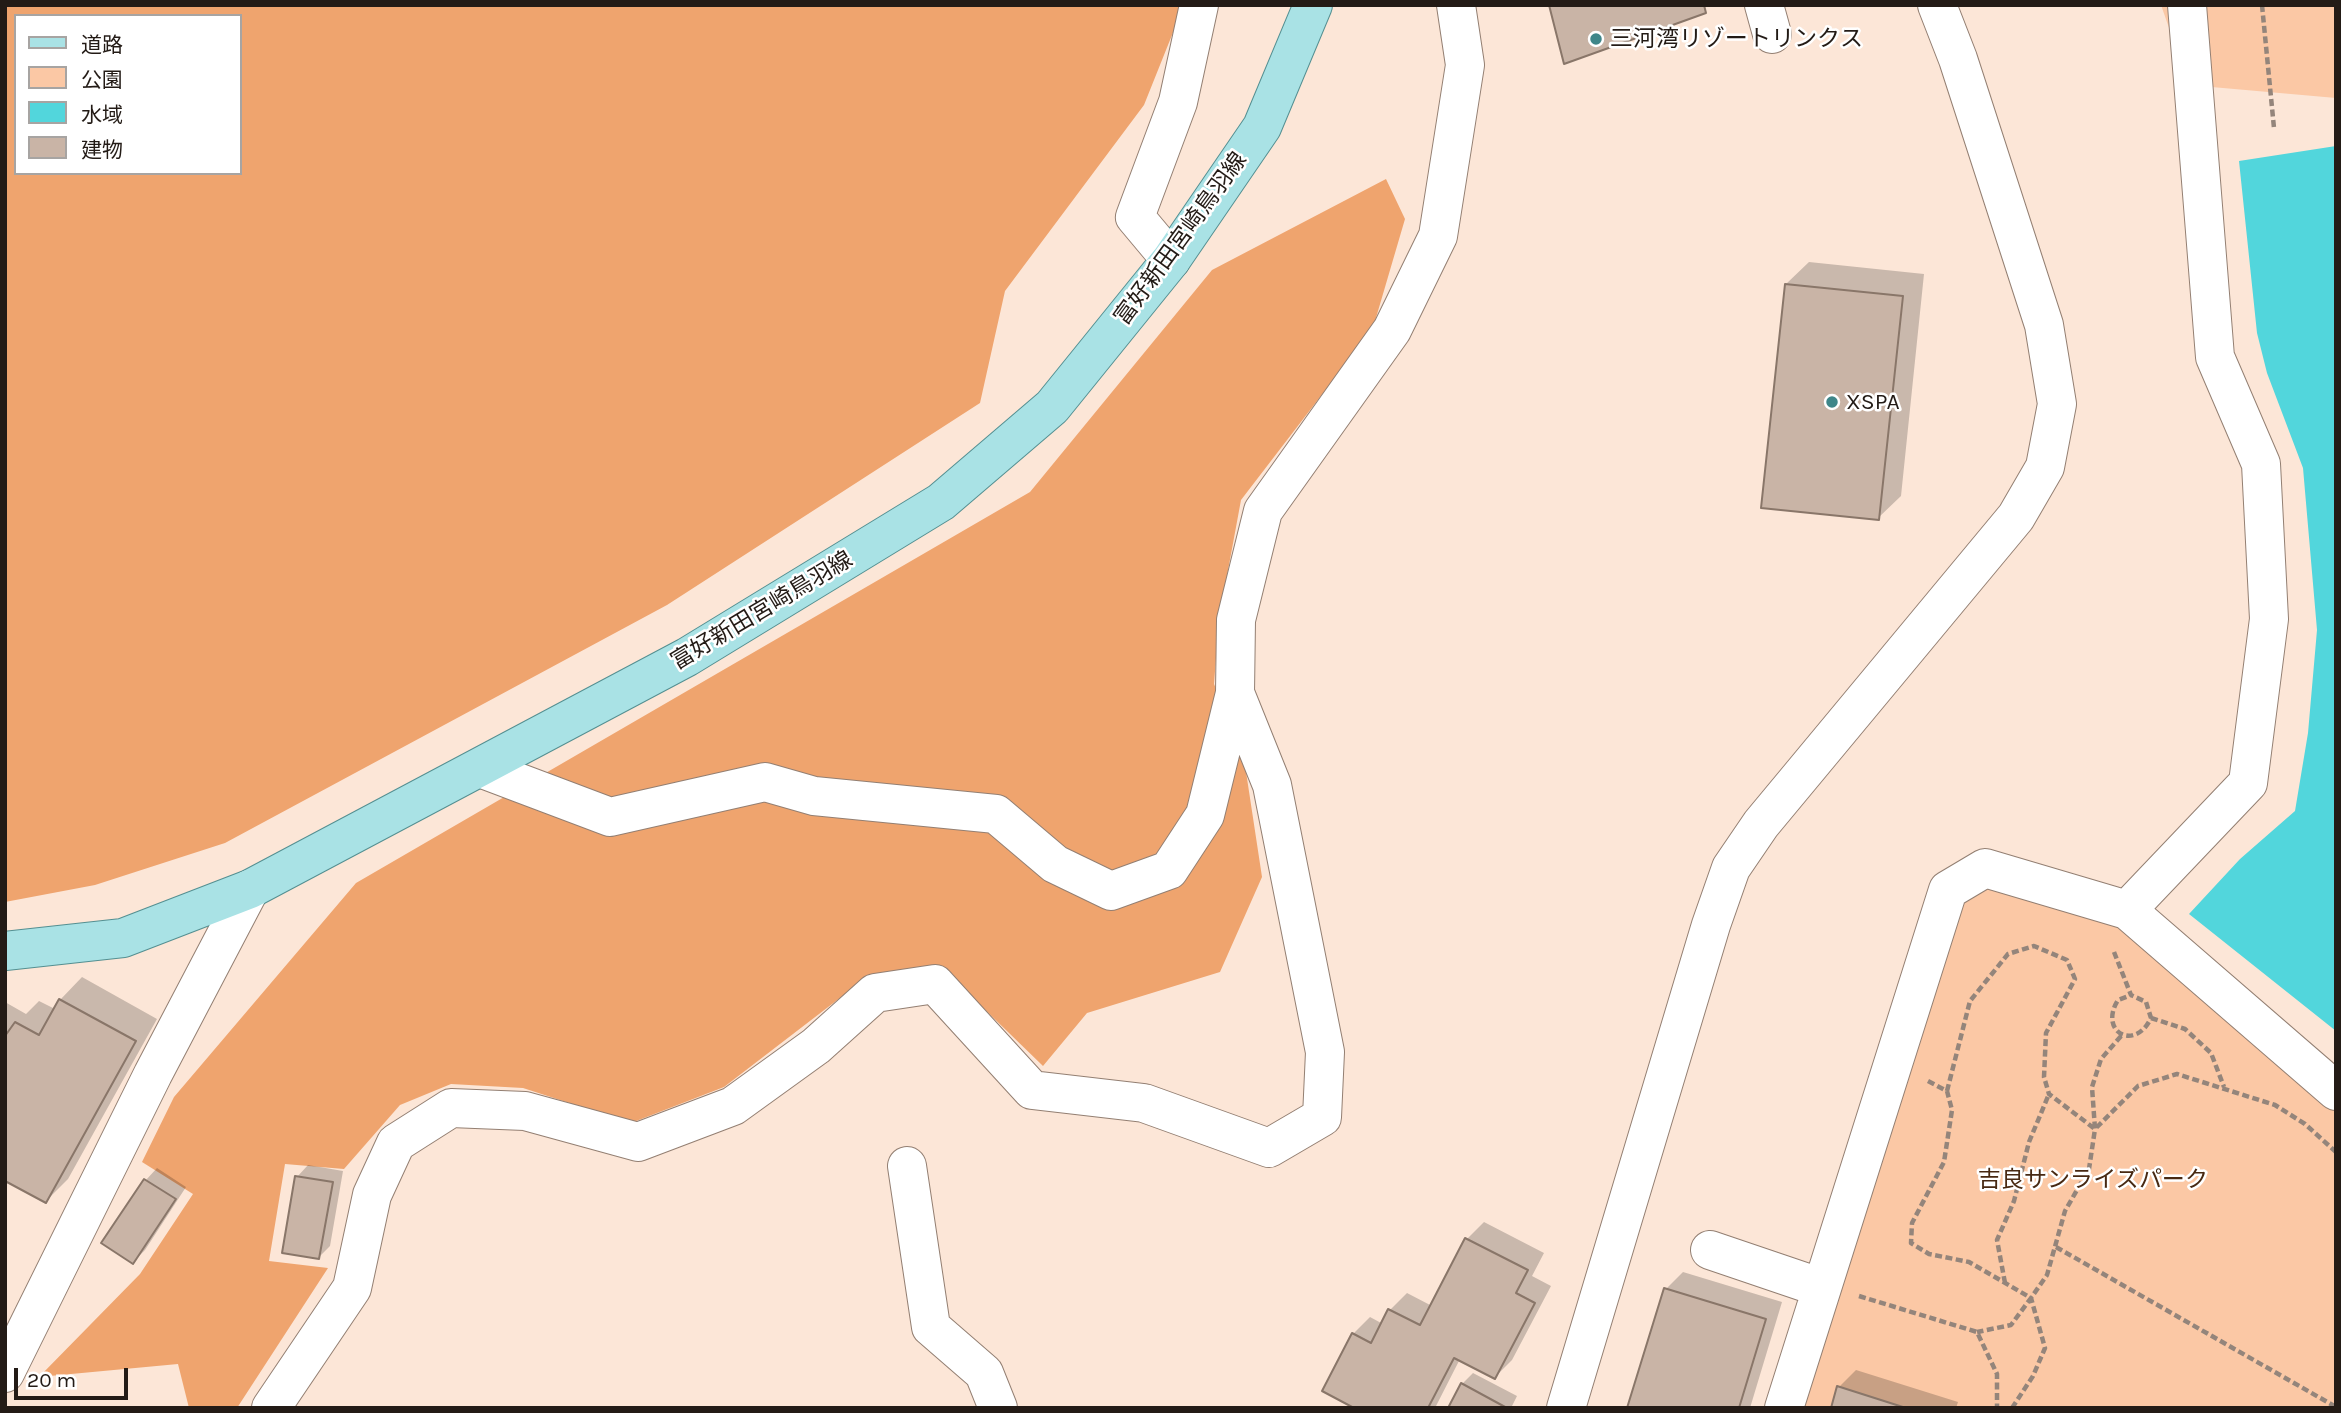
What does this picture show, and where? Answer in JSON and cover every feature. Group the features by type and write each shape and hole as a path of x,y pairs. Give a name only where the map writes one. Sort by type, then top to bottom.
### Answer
{"main road":[{"name":"富好新田宮崎鳥羽線","path":"5,951 123,938 250,889 687,657 941,502 1052,407 1171,260 1262,127 1314,5"}],"street":[{"path":"1171,260 1135,217 1178,102 1199,5"},
{"path":"480,768 610,817 765,782 814,796 996,814 1055,864 1111,891 1169,870 1205,815 1235,693 1236,620 1263,511 1392,330 1438,236 1465,65 1456,5"},
{"path":"1566,1408 1711,925 1731,868 1761,824 2016,517 2045,467 2057,404 2044,325 1958,59 1937,5"},
{"path":"1958,59 1963,5"},
{"path":"2118,926 2248,783 2269,619 2261,464 2215,357 2187,5"},
{"path":"271,1408 352,1288 372,1195 396,1143 451,1108 525,1111 638,1142 733,1106 816,1046 875,993 935,984 1032,1090 1144,1103 1269,1148 1322,1117 1325,1052 1272,785 1235,693"},
{"path":"1784,1408 1840,1292 1948,890 1984,868 2118,926 2336,1091"},
{"path":"5,1373 153,1074 250,889"},
{"path":"907,1166 931,1326 984,1373 998,1408"},
{"path":"1710,1250 1840,1292"}],"path":[{"path":"2262,5 2274,128"},
{"path":"2118,926 2132,995"},
{"path":"2012,1408 2034,1376 2045,1348 2031,1298 1969,1262 1929,1254 1911,1242 1912,1223 1944,1162 1952,1110 1947,1091 1970,1001 2008,954 2034,946 2067,960 2075,979 2046,1033 2044,1077 2049,1094 2095,1129"},
{"path":"2132,995 2146,1002 2151,1018 2146,1030 2134,1036 2122,1035 2112,1025 2111,1011 2118,1000 2132,995"},
{"path":"2151,1018 2185,1029 2211,1053 2224,1087"},
{"path":"1840,1292 1978,1332 2011,1325 2048,1275 2064,1211 2089,1169 2095,1129 2092,1087 2101,1059 2122,1035"},
{"path":"2095,1129 2138,1086 2177,1074 2276,1105 2305,1124 2336,1152"},
{"path":"1925,1079 1947,1091"},
{"path":"2005,1284 1997,1240 2014,1201 2029,1142 2049,1094"},
{"path":"2056,1247 2336,1407"},
{"path":"1978,1332 1997,1374 1997,1408"}],"green space":[{"path":"2161,5 2336,5 2336,98 2189,85"},
{"name":"吉良サンライズパーク","path":"1964,879 2127,910 2336,1091 2336,1408 1784,1408"}],"shaded area":[{"path":"5,5 1184,5 1144,105 1005,291 980,403 667,605 225,843 95,885 5,902"},
{"path":"1386,179 1405,219 1373,328 1241,500 1219,619 1214,684 1243,752 1262,877 1220,972 1087,1013 1043,1066 940,966 862,981 724,1087 631,1123 523,1088 451,1084 400,1105 344,1169 285,1164 269,1261 328,1268 237,1408 189,1408 178,1364 39,1377 140,1274 193,1194 142,1162 174,1097 356,883 1030,492 1212,270"}],"water":[{"path":"2336,146 2336,1031 2189,914 2240,859 2295,811 2308,733 2317,630 2303,468 2267,373 2257,333 2239,161"}],"building":[{"name":"三河湾リゾートリンクス","path":"1549,5 1704,5 1706,13 1564,64"},
{"name":"XSPA","path":"1785,284 1903,296 1879,520 1761,508"},
{"path":"59,999 136,1041 46,1203 5,1181 5,1036 15,1022 39,1035"},
{"path":"295,1176 333,1182 319,1259 282,1253"},
{"path":"144,1179 176,1199 133,1264 101,1243"},
{"path":"1465,1238 1528,1270 1516,1293 1535,1303 1495,1379 1454,1358 1428,1408 1354,1408 1322,1391 1352,1333 1371,1343 1388,1309 1420,1325"},
{"path":"1664,1288 1766,1319 1739,1408 1627,1408"},
{"path":"1461,1383 1507,1408 1448,1408"},
{"path":"1837,1386 1906,1408 1831,1408"}],"place":[{"name":"三河湾リゾートリンクス","path":"1596,39"},
{"name":"XSPA","path":"1832,402"}]}
